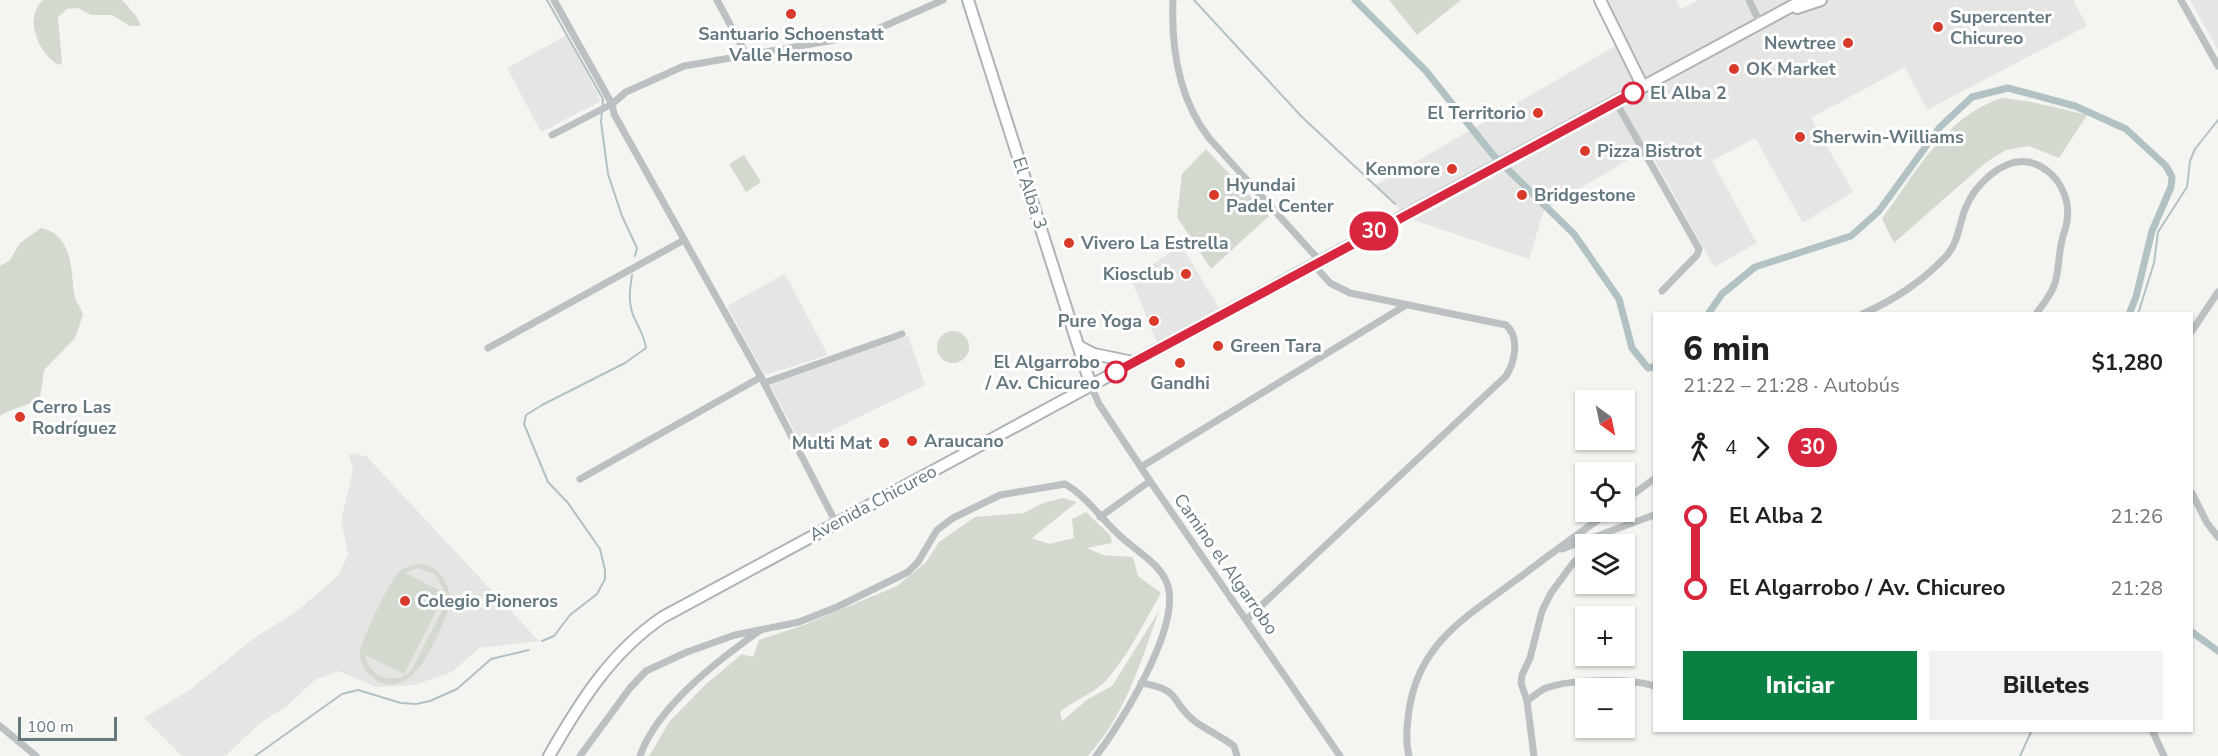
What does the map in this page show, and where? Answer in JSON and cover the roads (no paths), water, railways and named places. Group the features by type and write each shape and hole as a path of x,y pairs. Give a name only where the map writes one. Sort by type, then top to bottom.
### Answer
{"main road":[{"name":"El Alba 3","path":"968,0 1092,386"},
{"path":"1600,0 1643,87"},
{"name":"Avenida Chicureo","path":"549,756 577,706 618,654 639,633 663,617 1092,386 1316,262 1761,25 1803,0"},
{"name":"Avenida Chicureo","path":"1782,13 1821,0"},
{"path":"1080,347 1094,354 1133,362"},
{"path":"1084,362 1094,354"}],"street":[{"path":"554,0 612,104 614,114 762,380 836,523"},
{"path":"717,0 747,56"},
{"path":"552,135 612,104 626,92 675,69 864,35 943,0"},
{"path":"1173,0 1174,41 1180,78 1195,117 1209,138 1316,262 1325,279 1342,290 1506,325 1512,333 1514,342 1513,359 1509,371 1246,620"},
{"path":"1749,0 1761,25"},
{"path":"2181,0 2218,66"},
{"path":"1616,102 1699,249 1697,255 1662,291"},
{"path":"1865,312 1907,288 1939,262 1954,246 1965,209 1980,186 2008,164 2024,161 2032,162 2050,173 2061,187 2067,203 2068,216 2059,251 2055,282 2037,312"},
{"path":"488,348 684,240"},
{"path":"2193,330 2218,292"},
{"path":"1141,467 1406,305"},
{"path":"580,479 762,380 902,334"},
{"name":"Camino el Algarrobo","path":"1092,386 1099,404 1150,481 1340,756"},
{"path":"1100,517 1150,481"},
{"path":"1635,493 1653,481"},
{"path":"580,756 630,688 646,671 687,652 735,635 799,622 908,572 918,562 937,530 953,518 1000,495 1065,484 1086,500 1100,517 1152,563 1162,574 1168,588 1168,609 1141,683 1112,735 1095,756"},
{"path":"2193,495 2207,524 2218,537"},
{"path":"1598,534 1653,515"},
{"path":"1409,756 1407,726 1411,698 1417,678 1429,653 1458,624 1596,522"},
{"path":"1551,553 1575,543"},
{"path":"1534,756 1527,702 1521,679 1534,647 1542,611 1560,579 1575,563"},
{"path":"640,756 644,745 666,714 692,685 761,630"},
{"path":"1527,702 1543,690 1556,686 1623,679 1653,686"},
{"path":"1141,683 1162,686 1175,694 1180,707 1197,723 1234,746 1237,756"},
{"path":"0,726 36,756"},
{"path":"2153,732 2164,756"}],"waterway":[{"path":"547,0 603,99 601,122 608,174 622,216 637,248 635,256"},
{"path":"1194,0 1301,116 1395,204"},
{"path":"1355,0 1426,71 1493,155 1574,234 1619,299 1632,348 1648,368 1653,367"},
{"path":"1709,312 1722,294 1755,267 1851,236 1879,211 1940,127 1972,97 2008,88 2075,106 2126,129 2166,166 2172,177 2171,187 2152,231 2136,297 2130,312"},
{"path":"2139,312 2154,263 2158,232 2187,187 2190,161 2195,149 2218,120"},
{"path":"542,641 554,636 570,615 597,594 605,579 605,570 600,549 568,503 548,482 524,424 526,415 625,363 646,348 630,305 632,275"},
{"path":"2193,633 2218,651"},
{"path":"255,756 342,694 358,690 401,703 416,704 430,701 457,689 491,659 529,650"},
{"path":"2020,756 2031,732"}],"place":[{"name":"Santuario Schoenstatt Valle Hermoso","path":"791,14"},
{"name":"Supercenter Chicureo","path":"1938,27"},
{"name":"Newtree","path":"1848,43"},
{"name":"OK Market","path":"1734,69"},
{"name":"El Alba 2","path":"1633,93"},
{"name":"El Territorio","path":"1538,113"},
{"name":"Sherwin-Williams","path":"1800,137"},
{"name":"Pizza Bistrot","path":"1585,151"},
{"name":"Kenmore","path":"1452,169"},
{"name":"Hyundai Padel Center","path":"1214,195"},
{"name":"Bridgestone","path":"1522,195"},
{"name":"Vivero La Estrella","path":"1069,243"},
{"name":"Kiosclub","path":"1186,274"},
{"name":"Pure Yoga","path":"1154,321"},
{"name":"Green Tara","path":"1218,346"},
{"name":"Gandhi","path":"1180,363"},
{"name":"El Algarrobo / Av. Chicureo","path":"1116,372"},
{"name":"Cerro Las Rodríguez","path":"20,417"},
{"name":"Araucano","path":"912,441"},
{"name":"Multi Mat","path":"884,443"},
{"name":"Colegio Pioneros","path":"405,601"}]}
